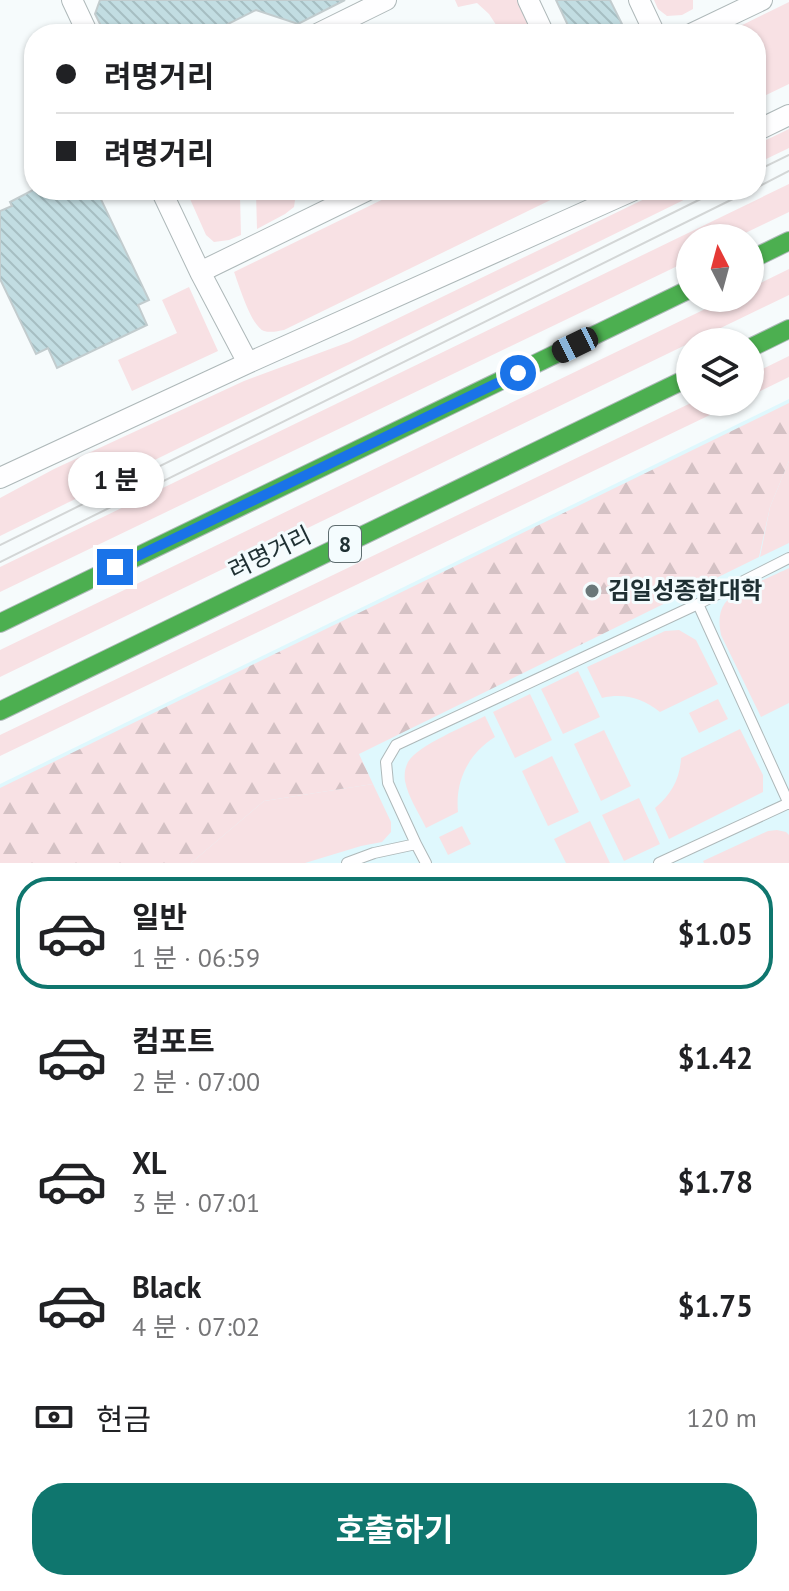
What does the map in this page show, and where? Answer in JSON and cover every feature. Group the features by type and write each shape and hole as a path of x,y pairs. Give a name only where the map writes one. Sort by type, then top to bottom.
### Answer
{"highway":[{"path":"764,253 789,241"},
{"path":"0,623 676,296"},
{"path":"764,341 789,329"},
{"name":"려명거리","path":"0,711 676,384"}],"street":[{"path":"72,0 83,24"},
{"path":"337,24 386,0"},
{"path":"528,0 539,24"},
{"path":"639,0 650,24"},
{"path":"712,24 762,0"},
{"path":"766,126 789,115"},
{"path":"166,200 248,363"},
{"path":"200,272 348,200"},
{"path":"0,478 612,200"}],"lane":[{"path":"426,863 388,783 386,762 396,745 698,604 789,558"},
{"path":"659,863 789,804 698,604"},
{"path":"347,863 374,853 416,844"}],"shaded area":[{"name":"김일성종합대학","path":"789,399 789,863 0,863 0,784 754,416 764,416 764,411"}],"green space":[{"path":"455,0 519,0 530,24 496,24 477,3 458,7"},
{"path":"654,0 693,0 693,9 682,15 667,16 658,9"},
{"path":"789,2 789,84 766,95 766,24 744,24"},
{"path":"789,129 789,148 766,159 766,140"},
{"path":"789,184 789,212 764,224 707,224 756,200 766,200 766,195"},
{"path":"190,200 240,200 241,235 214,242 206,235"},
{"path":"256,200 295,200 294,207 285,214 257,229"},
{"path":"382,200 550,200 284,330 267,332 259,328 234,272"},
{"path":"642,200 684,200 0,536 0,498 54,469 244,381 349,342"},
{"path":"676,239 676,267 0,592 0,567"},
{"path":"789,269 789,295 764,307 764,281"},
{"path":"189,287 218,351 132,391 118,360 177,333 162,300"},
{"path":"699,312 754,312 721,328 676,328 676,350 0,677 0,650"},
{"path":"789,356 789,377 764,389 764,368"},
{"path":"789,403 789,461 770,507 759,557 359,754 373,784 264,801 191,863 0,863 0,788"},
{"path":"676,410 676,416 708,416 0,756 0,735"},
{"path":"789,461 789,543 760,557 770,507"},
{"path":"789,568 789,703 761,717 721,635 720,615 725,603 737,594"},
{"path":"679,630 696,640 718,684 660,712 632,698 602,698 587,667 665,631"},
{"path":"578,671 600,717 563,734 541,689"},
{"path":"530,694 552,740 515,758 493,712"},
{"path":"718,699 728,719 699,733 689,713"},
{"path":"485,716 495,737 477,752 465,769 459,790 458,812 426,828 406,787 408,762 432,743"},
{"path":"740,729 763,775 763,792 669,839 655,808 674,786 681,758"},
{"path":"604,730 631,786 601,801 574,744"},
{"path":"552,756 579,812 548,826 522,771"},
{"path":"373,784 391,822 391,832 382,842 305,863 191,863 264,801"},
{"path":"639,798 660,844 624,861 602,815"},
{"path":"590,821 610,863 566,863 554,839"},
{"path":"462,826 471,844 448,855 439,837"},
{"path":"777,830 789,835 789,863 703,861 768,831"}],"building":[{"path":"100,0 345,0 298,24 256,10 228,24 100,24 95,14"},
{"path":"556,0 610,0 622,24 567,24"},
{"path":"24,195 24,200 101,200 149,300 138,305 147,325 57,368 48,348 36,354 0,279 0,211 12,206 10,202"}],"tram line":[{"path":"766,166 789,155"},
{"path":"766,183 789,171"},
{"path":"0,545 699,200"},
{"path":"0,562 731,200"}],"traffic: fast":[{"path":"764,253 789,241"},
{"path":"0,623 676,296"},
{"path":"764,341 789,329"},
{"path":"0,711 676,384"}],"place":[{"name":"김일성종합대학","path":"592,591"}],"route":[{"path":"115,567 518,373"}]}
